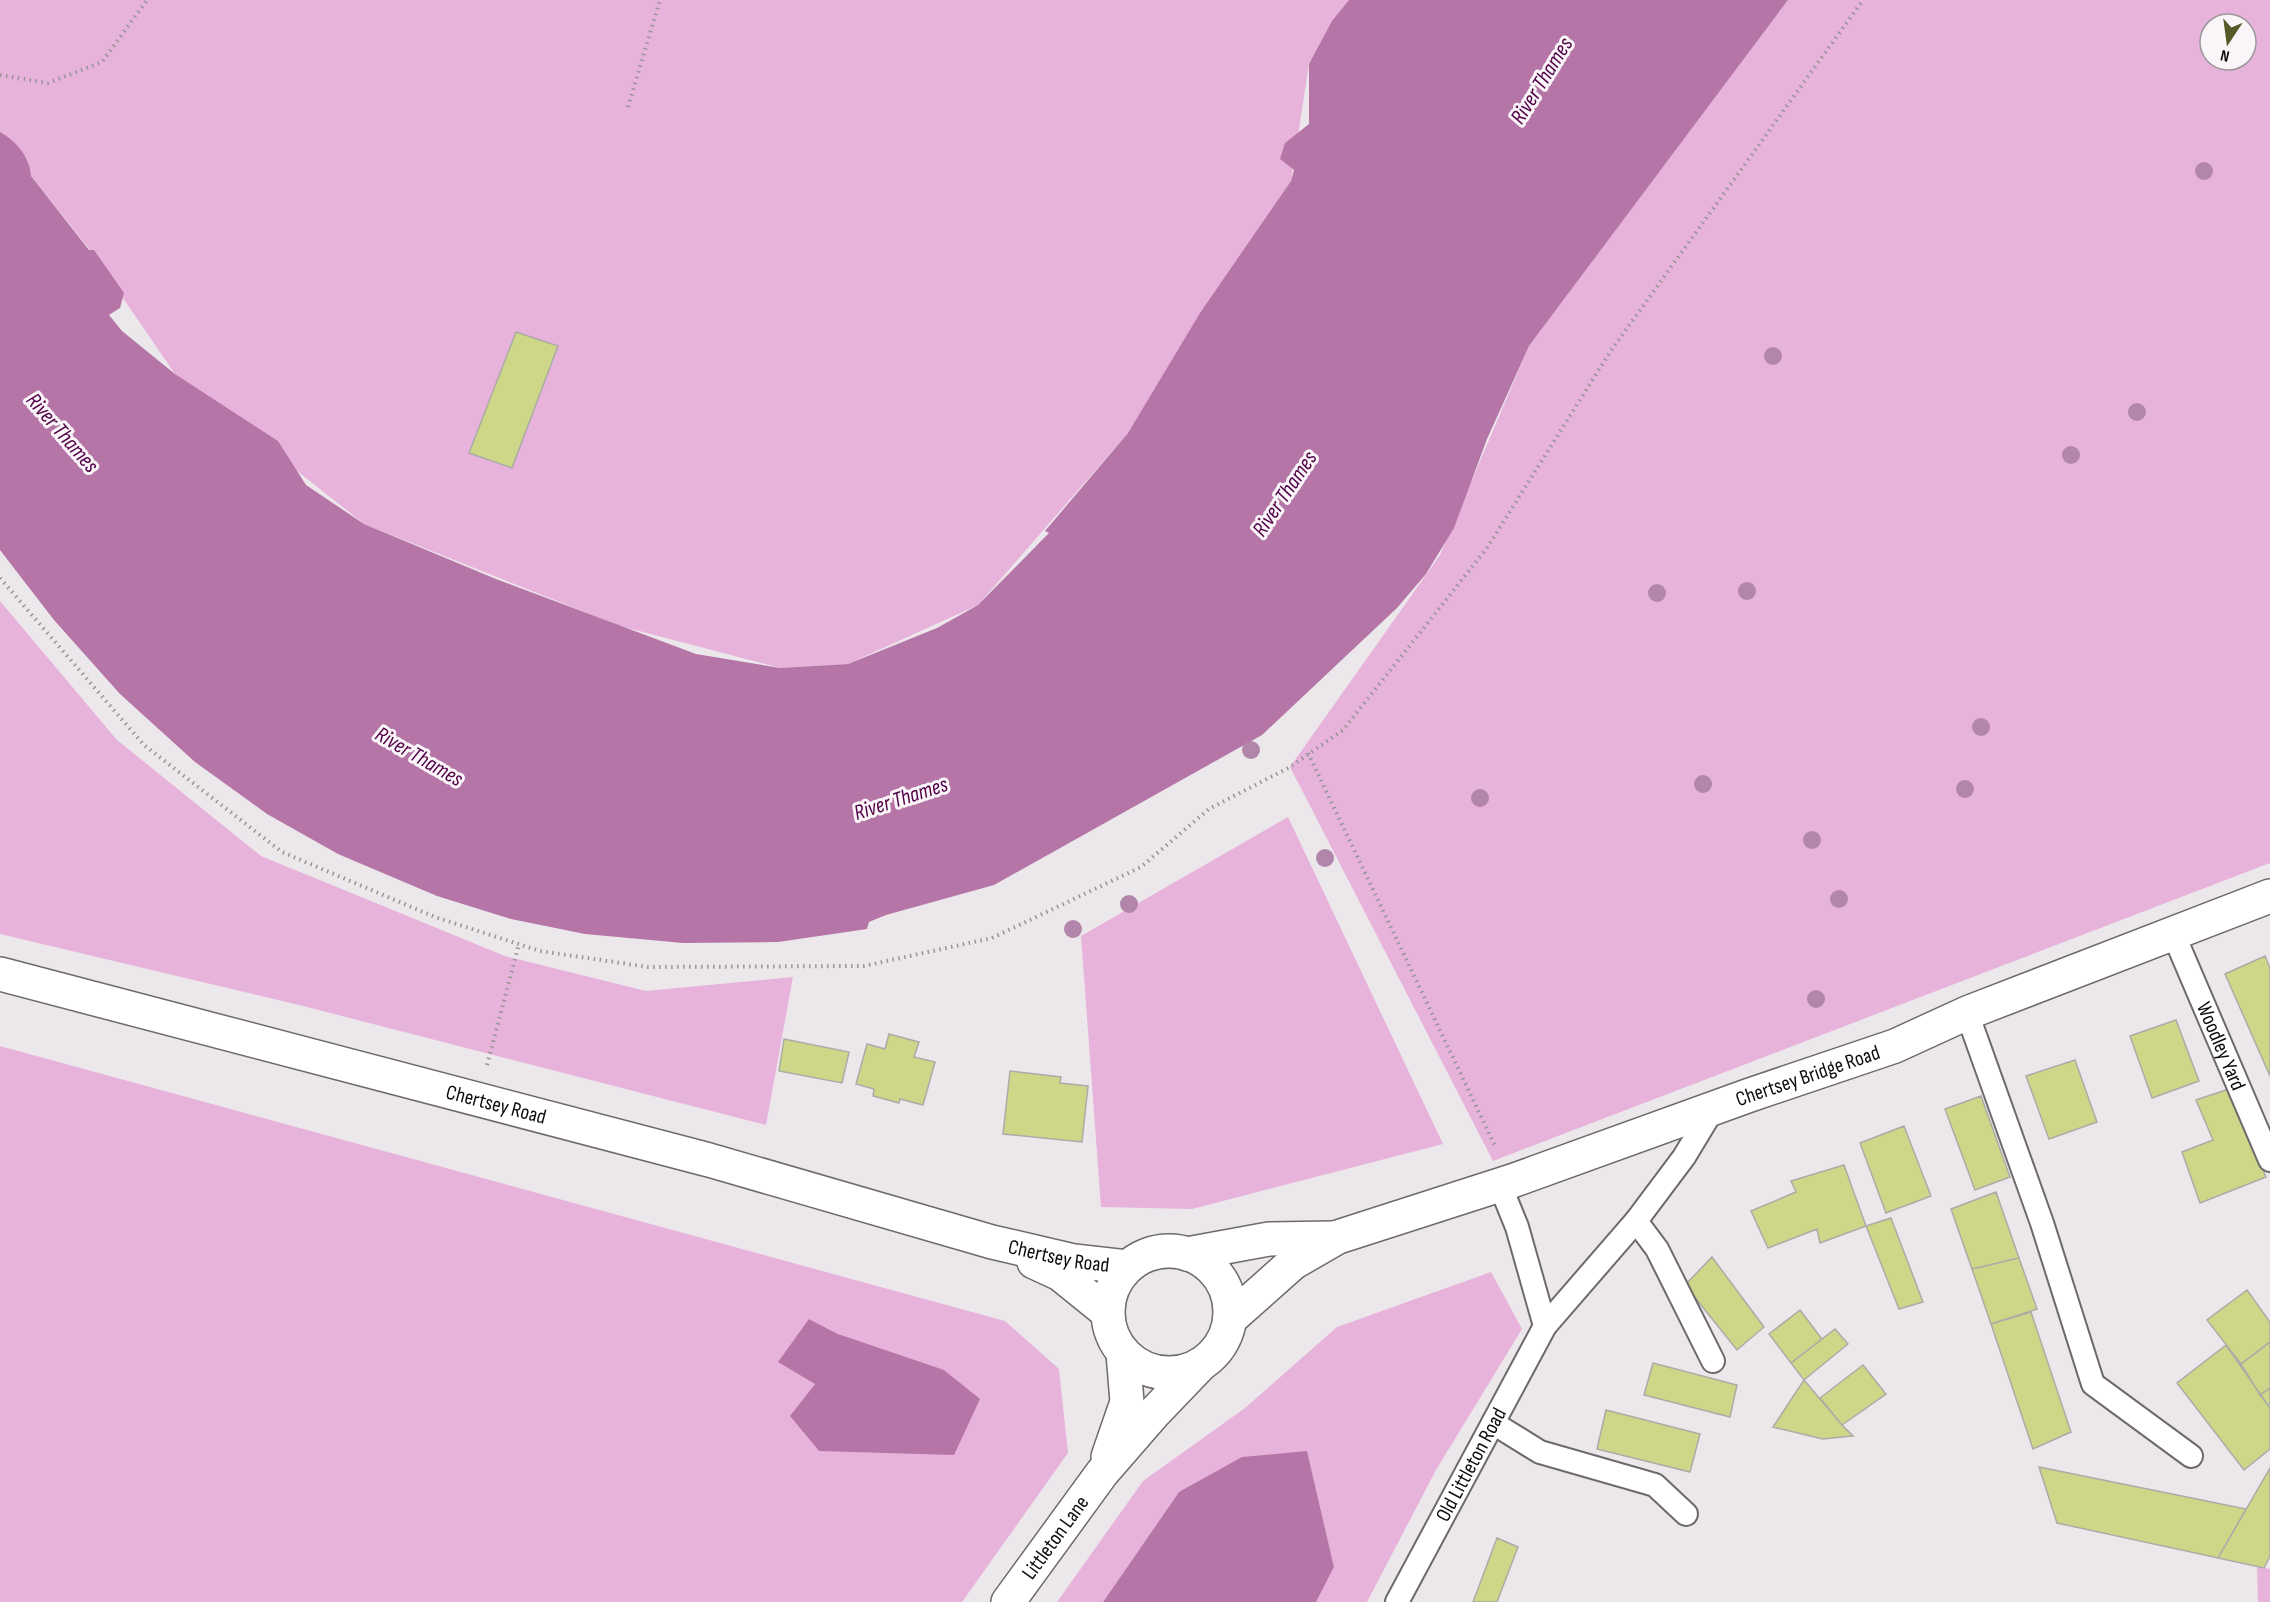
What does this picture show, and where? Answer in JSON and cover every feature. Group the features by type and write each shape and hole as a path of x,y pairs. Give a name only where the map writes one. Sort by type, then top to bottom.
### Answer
{"main road":[{"name":"Chertsey Bridge Road","path":"1230,1319 1293,1263 1338,1237 1500,1185 1895,1046 1968,1012 2270,896"},
{"name":"Chertsey Road","path":"0,974 698,1157 992,1242 1074,1261 1127,1267"},
{"name":"Chertsey Bridge Road","path":"1187,1254 1269,1239 1338,1237"},
{"name":"Chertsey Road","path":"992,1242 1060,1274 1107,1312"},
{"path":"1102,1473 1155,1412 1201,1364 1211,1357 1224,1340 1230,1319 1230,1307 1225,1287 1212,1269 1187,1254 1166,1251 1145,1255 1127,1267 1119,1276 1110,1295 1107,1312 1111,1333 1124,1353 1140,1367 1160,1373 1182,1372 1201,1364"},
{"path":"1102,1473 1127,1402 1124,1353"},
{"name":"Littleton Lane","path":"1008,1602 1102,1473"}],"lane":[{"name":"Woodley Yard","path":"2173,933 2270,1160"},
{"path":"1968,1012 2042,1223 2093,1384 2191,1456"},
{"name":"Old Littleton Road","path":"1397,1602 1545,1326 1636,1221 1684,1157 1713,1109"},
{"path":"1500,1185 1517,1227 1545,1326"},
{"path":"1636,1221 1657,1249 1713,1361"},
{"path":"1493,1423 1540,1452 1655,1485 1686,1514"}],"path":[{"path":"0,75 48,83 102,62 147,0"},
{"path":"628,106 660,0"},
{"path":"0,578 144,745 282,852 435,917 540,951 648,968 864,966 992,938 1141,867 1209,809 1290,767 1343,730 1487,548 1610,352 1863,0"},
{"path":"1308,753 1485,1125"},
{"path":"490,1051 519,944"}],"shaded area":[{"path":"0,0 1361,0 1309,64 1291,181 1128,433 978,605 848,664 780,668 620,626 364,524 175,374 90,250 0,137"},
{"path":"1788,0 2270,0 2270,863 1493,1161 1290,767 1440,555 1529,346"},
{"path":"0,601 117,740 261,856 505,956 646,991 793,977 766,1125 303,1006 0,934"},
{"path":"1288,817 1443,1144 1192,1209 1101,1207 1081,936"},
{"path":"0,1046 1005,1321 1059,1369 1068,1453 962,1602 0,1602","holes":["809,1319 838,1334 819,1451 791,1416 815,1384"]},
{"path":"1491,1272 1522,1329 1436,1470 1367,1602 1316,1602 1334,1567 1307,1452 1179,1492 1103,1602 1057,1602 1143,1481 1245,1408 1337,1327"},
{"path":"2257,1566 2270,1569 2270,1602 2258,1602"}],"water":[{"name":"River Thames","path":"1349,0 1788,0 1529,346 1487,439 1454,528 1426,574 1397,608 1262,735 994,885 886,915 869,922 867,929 778,942 683,943 585,934 511,919 437,896 338,854 267,814 195,762 120,694 54,620 0,550 0,132 21,150 28,162 31,176 89,250 94,250 124,293 120,308 109,315 122,331 175,374 278,441 306,485 364,524 496,579 696,654 780,668 848,664 937,628 978,605 1049,533 1045,531 1128,433 1200,313 1291,181 1294,170 1280,159 1285,143 1309,124 1309,64 1332,21"},
{"path":"809,1319 838,1334 944,1370 980,1399 954,1455 819,1451 790,1416 815,1384 778,1362"},
{"path":"1307,1451 1334,1567 1316,1602 1103,1602 1179,1492 1242,1457"}],"building":[{"path":"516,332 558,346 512,468 469,453"},
{"path":"2265,956 2270,968 2270,1076 2225,974"},
{"path":"2176,1020 2199,1081 2152,1098 2130,1036"},
{"path":"889,1034 919,1042 914,1057 935,1062 923,1105 900,1099 899,1103 873,1096 874,1089 856,1084 867,1044 885,1049"},
{"path":"784,1039 849,1052 842,1083 779,1071"},
{"path":"2075,1060 2097,1122 2049,1139 2026,1076"},
{"path":"1010,1071 1061,1077 1060,1083 1088,1086 1082,1142 1003,1134"},
{"path":"2229,1089 2266,1177 2200,1203 2182,1152 2213,1140 2196,1100"},
{"path":"1981,1096 2010,1177 1975,1190 1945,1109"},
{"path":"1904,1126 1931,1196 1886,1213 1860,1143"},
{"path":"1844,1165 1866,1226 1820,1243 1817,1229 1768,1248 1751,1211 1796,1192 1791,1181"},
{"path":"1996,1192 2019,1258 1972,1269 1951,1209"},
{"path":"1891,1218 1923,1302 1899,1309 1866,1226"},
{"path":"1712,1257 1764,1327 1737,1350 1685,1285"},
{"path":"2019,1258 2037,1309 1991,1324 1972,1269"},
{"path":"2247,1290 2270,1322 2270,1342 2241,1364 2207,1320"},
{"path":"1800,1310 1822,1339 1791,1363 1769,1334"},
{"path":"2031,1312 2071,1432 2033,1449 1991,1324"},
{"path":"1835,1329 1848,1344 1804,1380 1791,1363"},
{"path":"2270,1342 2270,1388 2260,1395 2241,1364"},
{"path":"2226,1345 2270,1408 2270,1449 2244,1470 2177,1383"},
{"path":"1653,1363 1737,1385 1730,1417 1644,1395"},
{"path":"1863,1365 1886,1394 1842,1425 1820,1398"},
{"path":"1804,1380 1853,1436 1823,1439 1773,1427"},
{"path":"2270,1388 2270,1408 2260,1395"},
{"path":"1606,1410 1700,1434 1690,1472 1597,1449"},
{"path":"2039,1467 2246,1509 2218,1558 2057,1523"},
{"path":"2270,1468 2270,1556 2264,1568 2218,1558"},
{"path":"1497,1538 1518,1547 1497,1602 1473,1602"}]}
